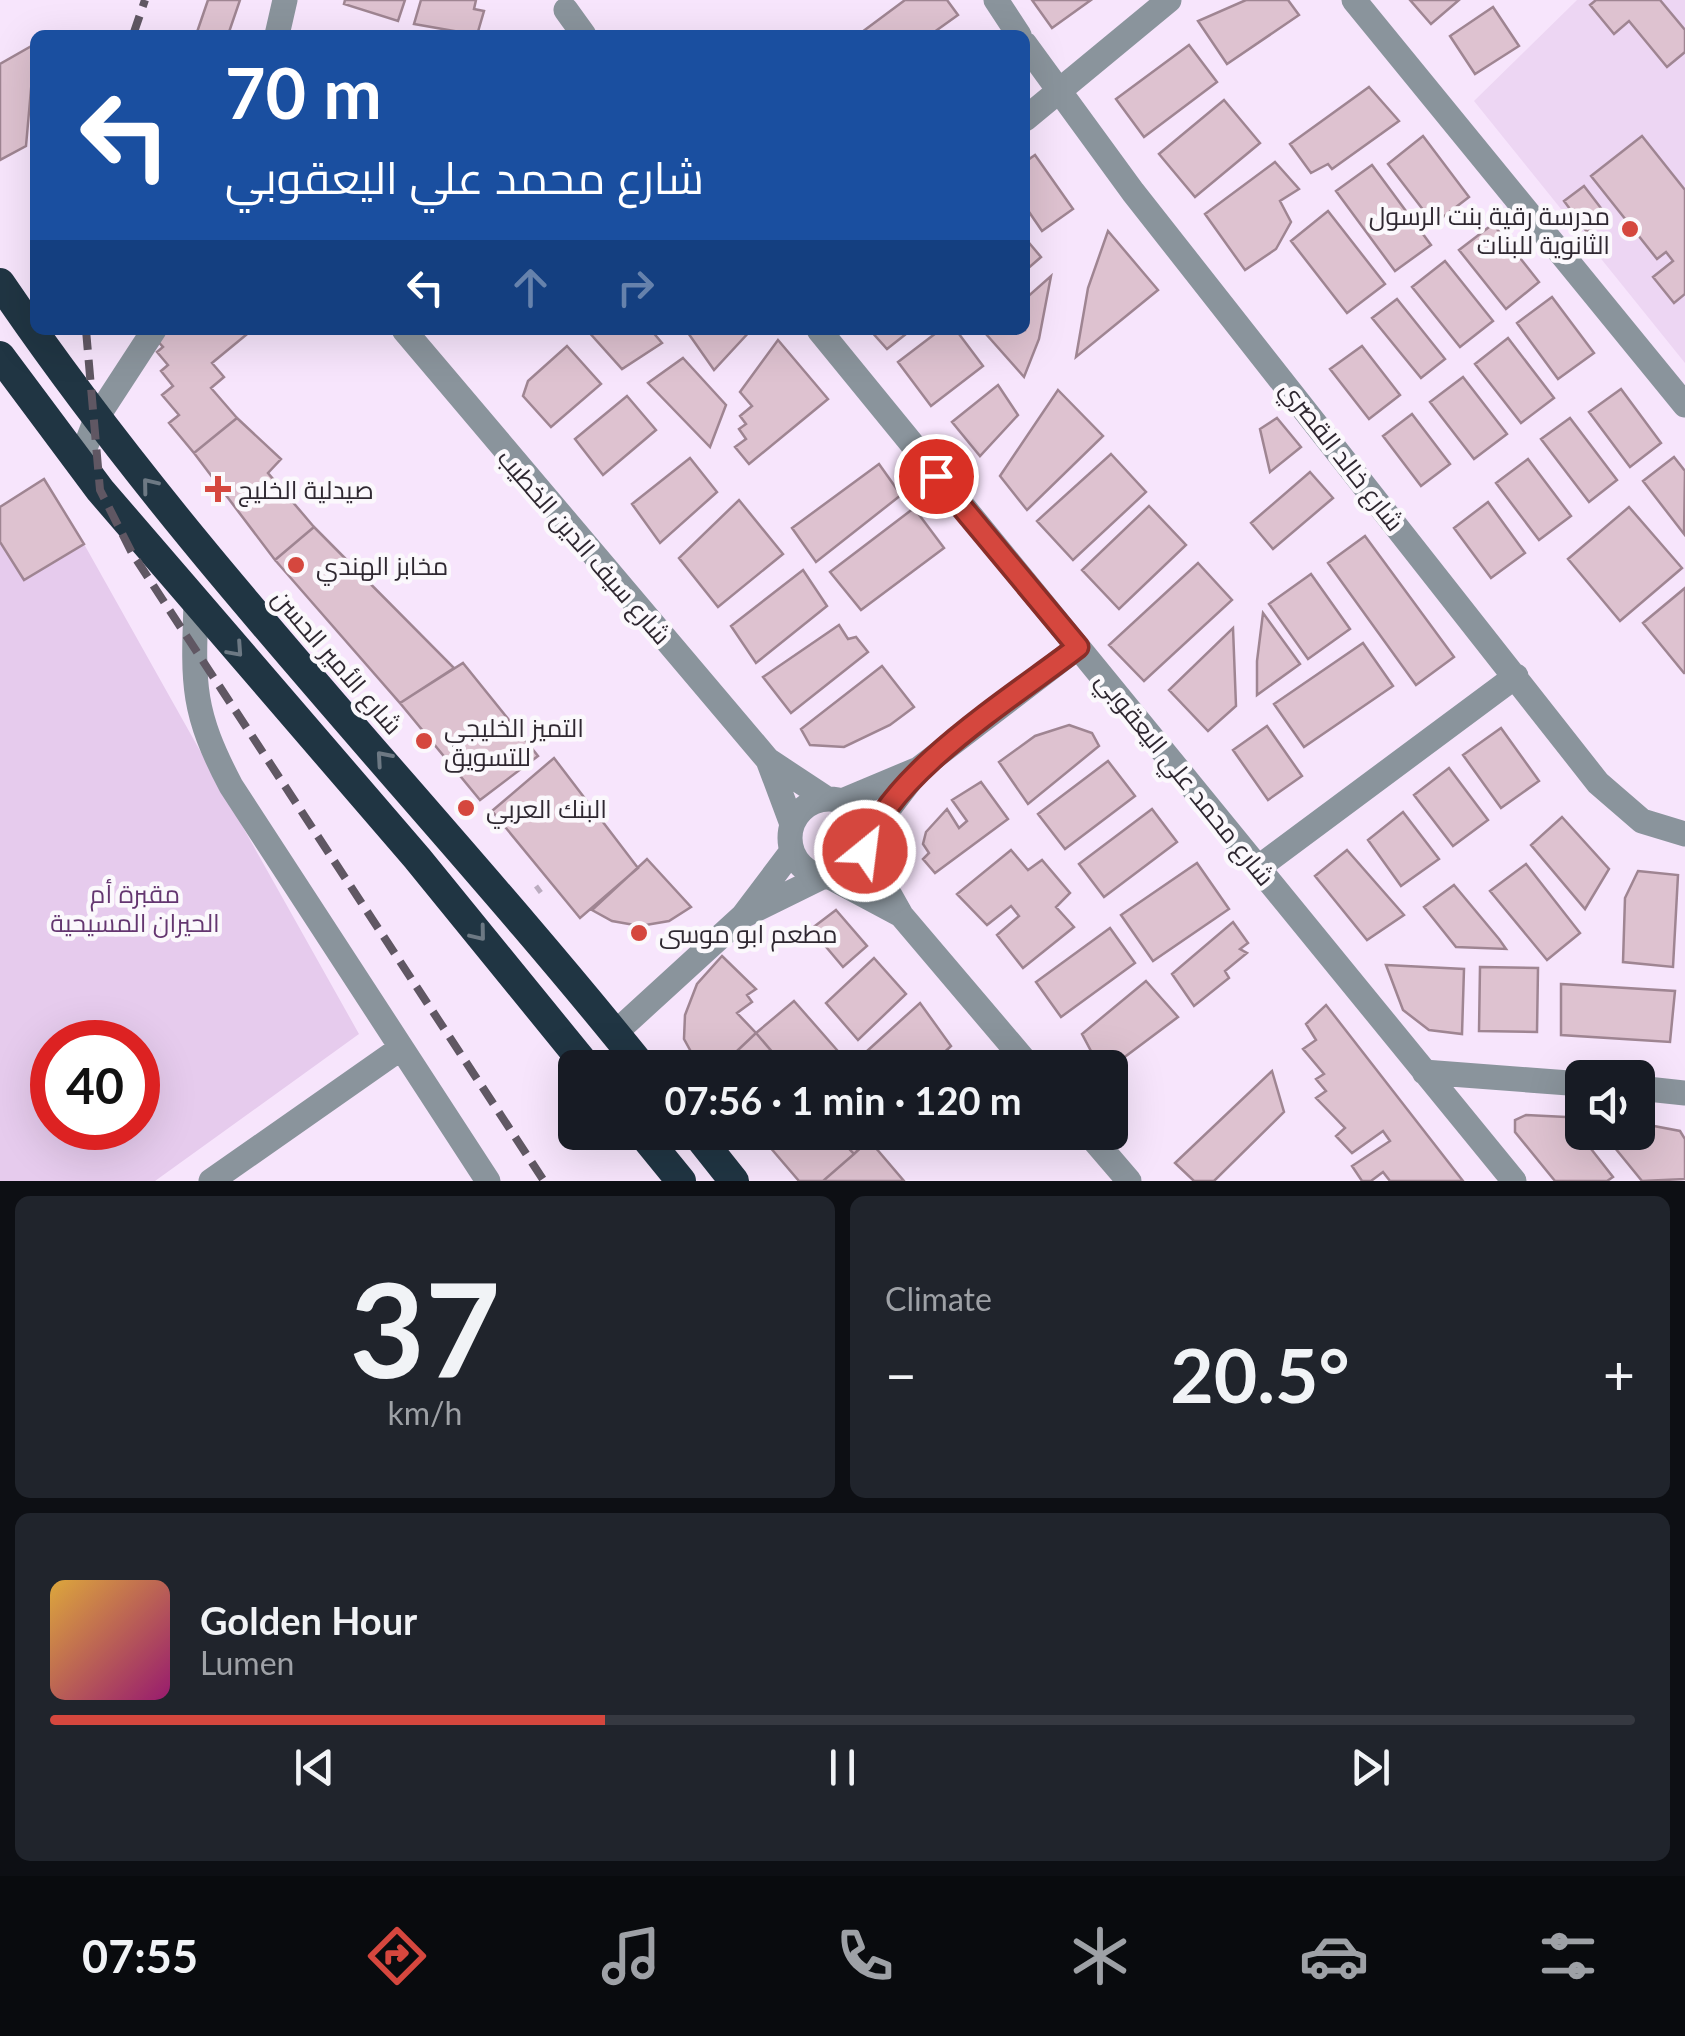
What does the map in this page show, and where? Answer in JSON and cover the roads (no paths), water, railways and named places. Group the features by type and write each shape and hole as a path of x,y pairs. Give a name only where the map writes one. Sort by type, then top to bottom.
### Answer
{"highway":[{"name":"شارع الأمير الحسن","path":"0,282 30,325"},
{"name":"شارع الأمير الحسن","path":"37,335 96,419 176,519 629,1050"},
{"path":"0,356 144,544 405,844 573,1050"},
{"path":"656,1150 681,1181"},
{"path":"709,1150 734,1181"}],"street":[{"path":"278,30 285,0"},
{"path":"996,0 1016,30"},
{"path":"1030,115 1169,0"},
{"path":"1354,0 1685,405"},
{"path":"566,10 580,30"},
{"name":"شارع خالد القصري","path":"1030,52 1057,93 1617,802 1642,821 1685,834"},
{"path":"80,464 96,419 151,335"},
{"name":"شارع سيف الدين الخطيب","path":"408,335 768,760 834,800"},
{"name":"شارع محمد علي اليعقوبي","path":"823,335 1514,1181"},
{"path":"144,544 176,519"},
{"path":"196,604 195,694 209,744 488,1181"},
{"path":"901,915 803,868 792,851 792,824 806,806 834,800 920,768 1078,647"},
{"path":"1259,866 1516,676"},
{"name":"شارع سيف الدين الخطيب","path":"768,760 792,824"},
{"path":"743,916 826,877 852,870 920,768"},
{"path":"834,800 860,814 867,844 901,915 1015,1050"},
{"path":"615,1033 743,916 792,851"},
{"path":"211,1181 401,1048"},
{"path":"1424,1072 1565,1083"},
{"path":"1655,1090 1685,1094"},
{"path":"1102,1150 1129,1181"}],"railway":[{"path":"135,30 145,0"},
{"path":"86,335 100,490 132,553 544,1181"}],"place":[{"name":"مدرسة رقية بنت الرسول الثانوية للبنات","path":"1630,229"},
{"name":"صيدلية الخليج","path":"218,489"},
{"name":"مخابز الهندي","path":"296,565"},
{"name":"التميز الخليجي للتسويق","path":"424,741"},
{"name":"البنك العربي","path":"466,808"},
{"name":"مطعم ابو موسى","path":"639,933"}],"park label":[{"name":"مقبرة أم الحيران المسيحية","path":"135,908"}]}
